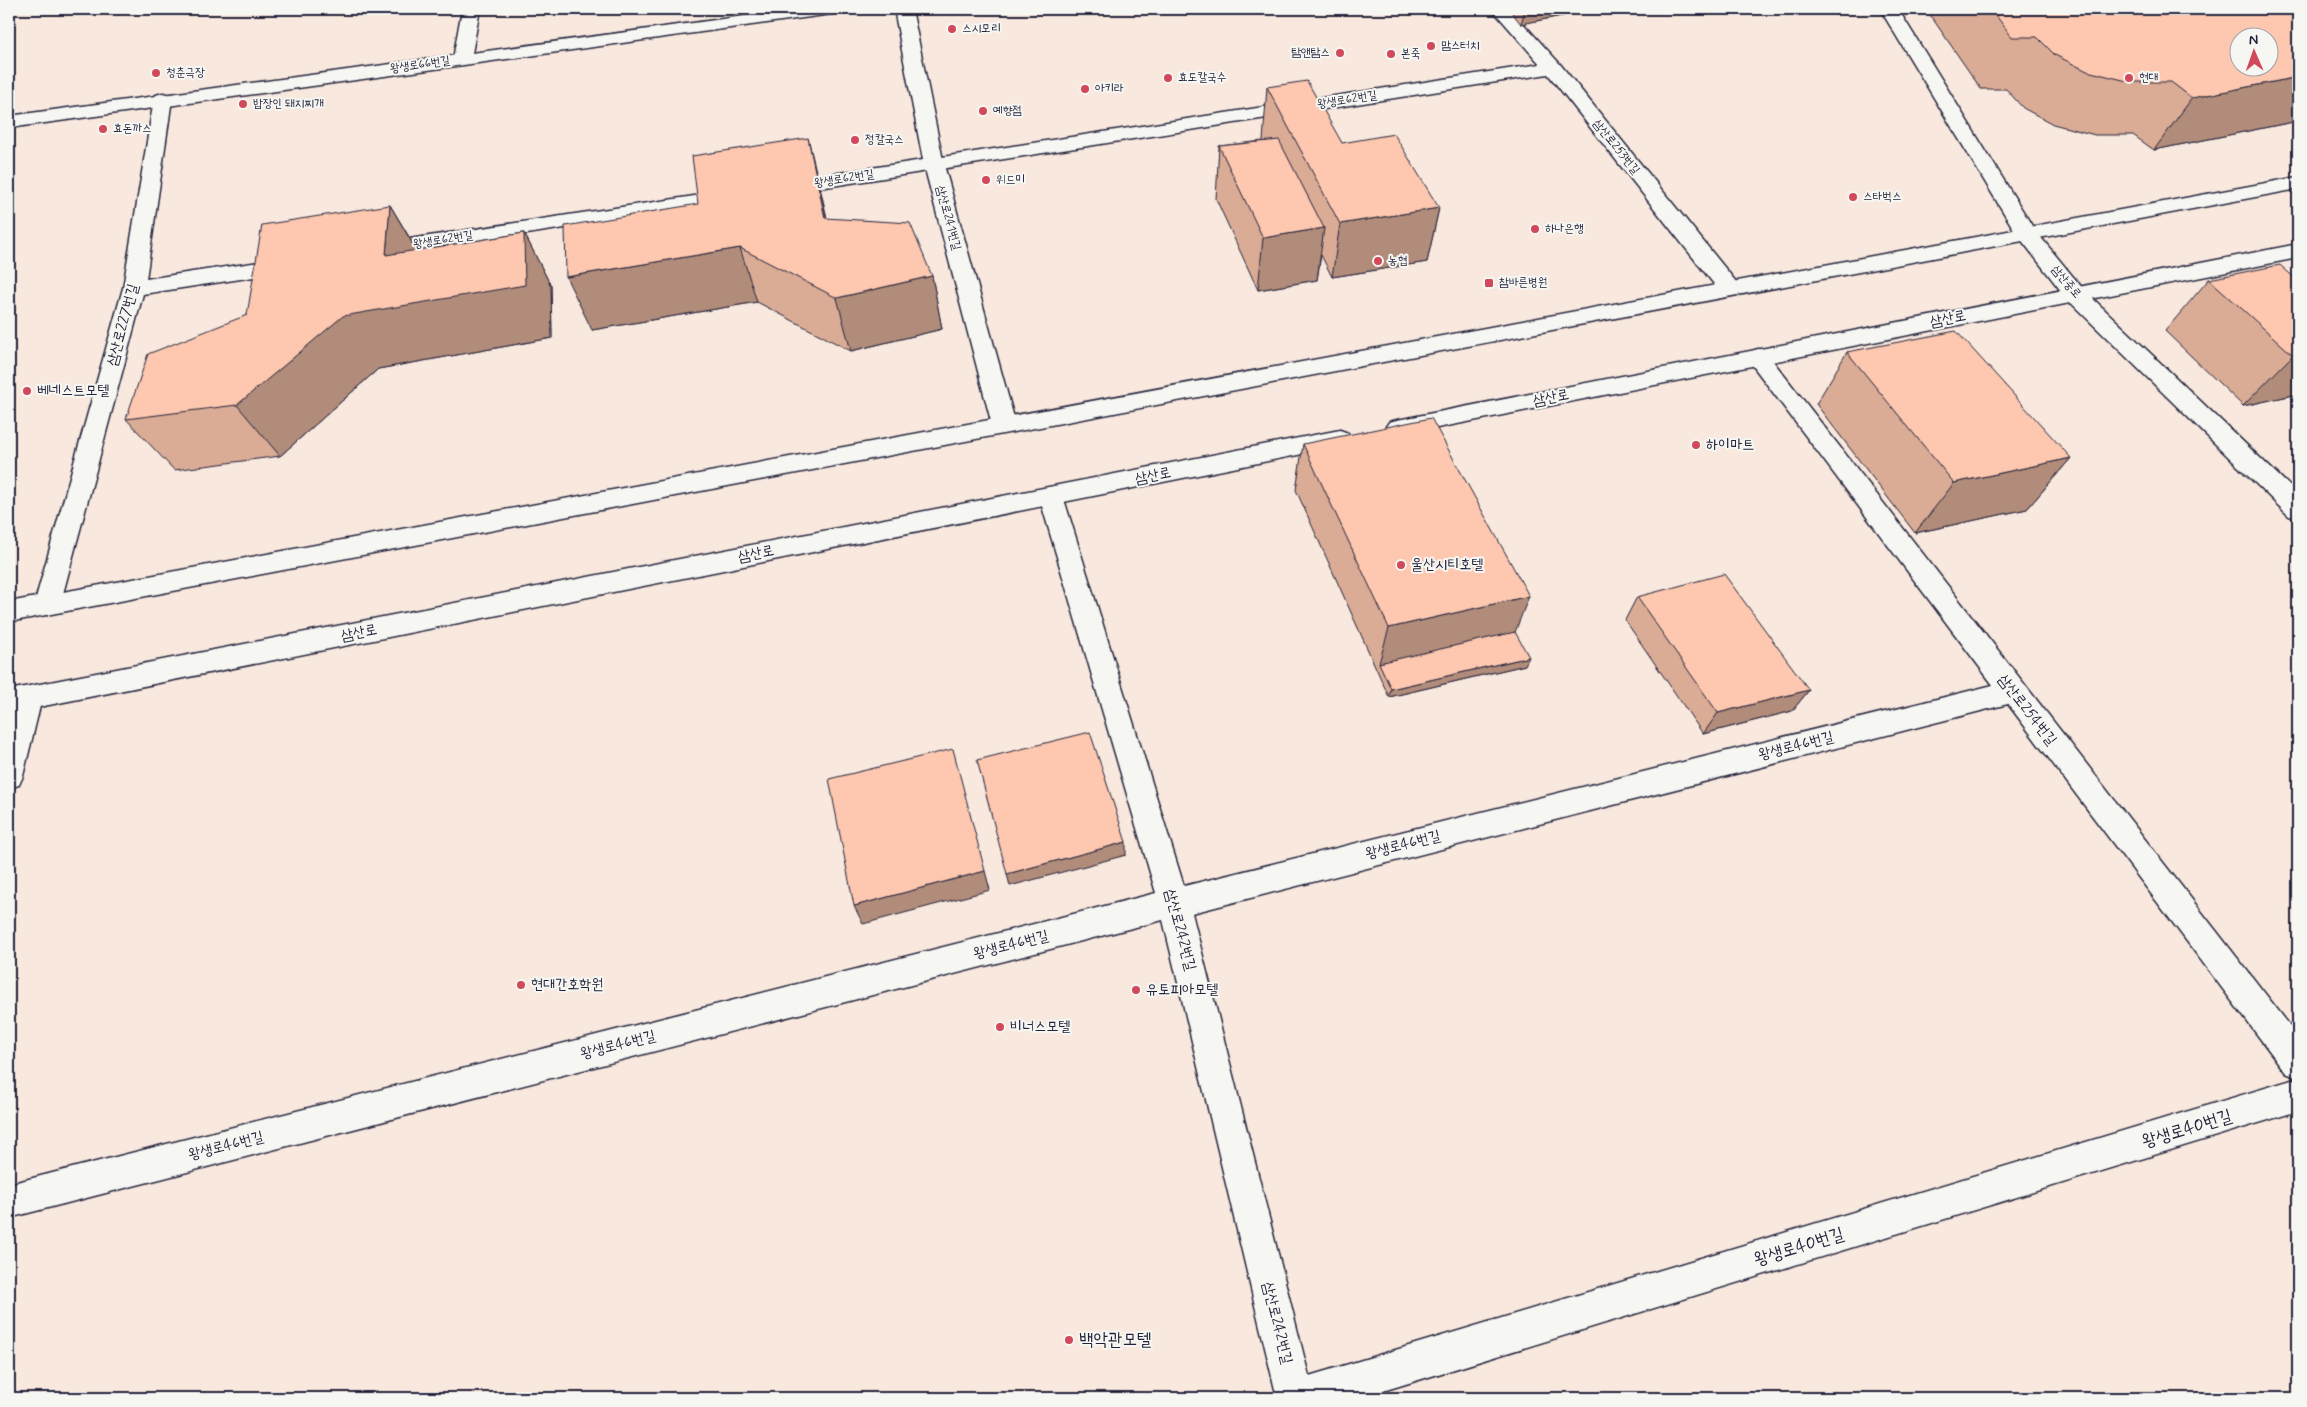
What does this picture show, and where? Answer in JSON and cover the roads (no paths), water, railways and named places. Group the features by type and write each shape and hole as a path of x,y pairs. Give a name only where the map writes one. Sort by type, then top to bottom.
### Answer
{"street":[{"path":"462,59 471,9"},
{"name":"왕생로66번길","path":"9,122 163,99 832,9"},
{"name":"삼산로241번길","path":"903,9 934,165 1004,425"},
{"name":"삼산로253번길","path":"1501,9 1553,68 1729,288"},
{"name":"삼산중로","path":"1889,9 2026,233 2076,295 2298,509"},
{"name":"왕생로62번길","path":"361,253 1553,68"},
{"name":"삼산로227번길","path":"47,605 134,288 163,99"},
{"path":"9,612 1729,288 2298,183"},
{"name":"삼산로","path":"18,700 2298,252"},
{"path":"134,288 312,261"},
{"name":"삼산로254번길","path":"1758,357 2298,1062"},
{"name":"삼산로242번길","path":"1051,496 1174,903 1296,1398"},
{"name":"왕생로46번길","path":"9,1201 2013,691"},
{"path":"9,776 18,700"},
{"name":"왕생로40번길","path":"1300,1398 2298,1095"}],"place":[{"name":"스시모리","path":"952,29"},
{"name":"맘스터치","path":"1431,46"},
{"name":"탐앤탐스","path":"1340,53"},
{"name":"본죽","path":"1391,54"},
{"name":"청춘극장","path":"156,73"},
{"name":"효도칼국수","path":"1168,78"},
{"name":"현대","path":"2129,78"},
{"name":"아키라","path":"1085,89"},
{"name":"밥장인 돼지찌개","path":"243,104"},
{"name":"예향점","path":"983,111"},
{"name":"효돈까스","path":"103,129"},
{"name":"정칼국스","path":"855,140"},
{"name":"위드미","path":"986,180"},
{"name":"스타벅스","path":"1853,197"},
{"name":"하나은행","path":"1535,229"},
{"name":"농협","path":"1378,261"},
{"name":"참바른병원","path":"1489,283"},
{"name":"베네스트모텔","path":"27,391"},
{"name":"하이마트","path":"1696,445"},
{"name":"울산시티호텔","path":"1401,565"},
{"name":"현대간호학원","path":"521,985"},
{"name":"유토피아모텔","path":"1136,990"},
{"name":"비너스모텔","path":"1000,1027"},
{"name":"백악관모텔","path":"1069,1340"}]}
